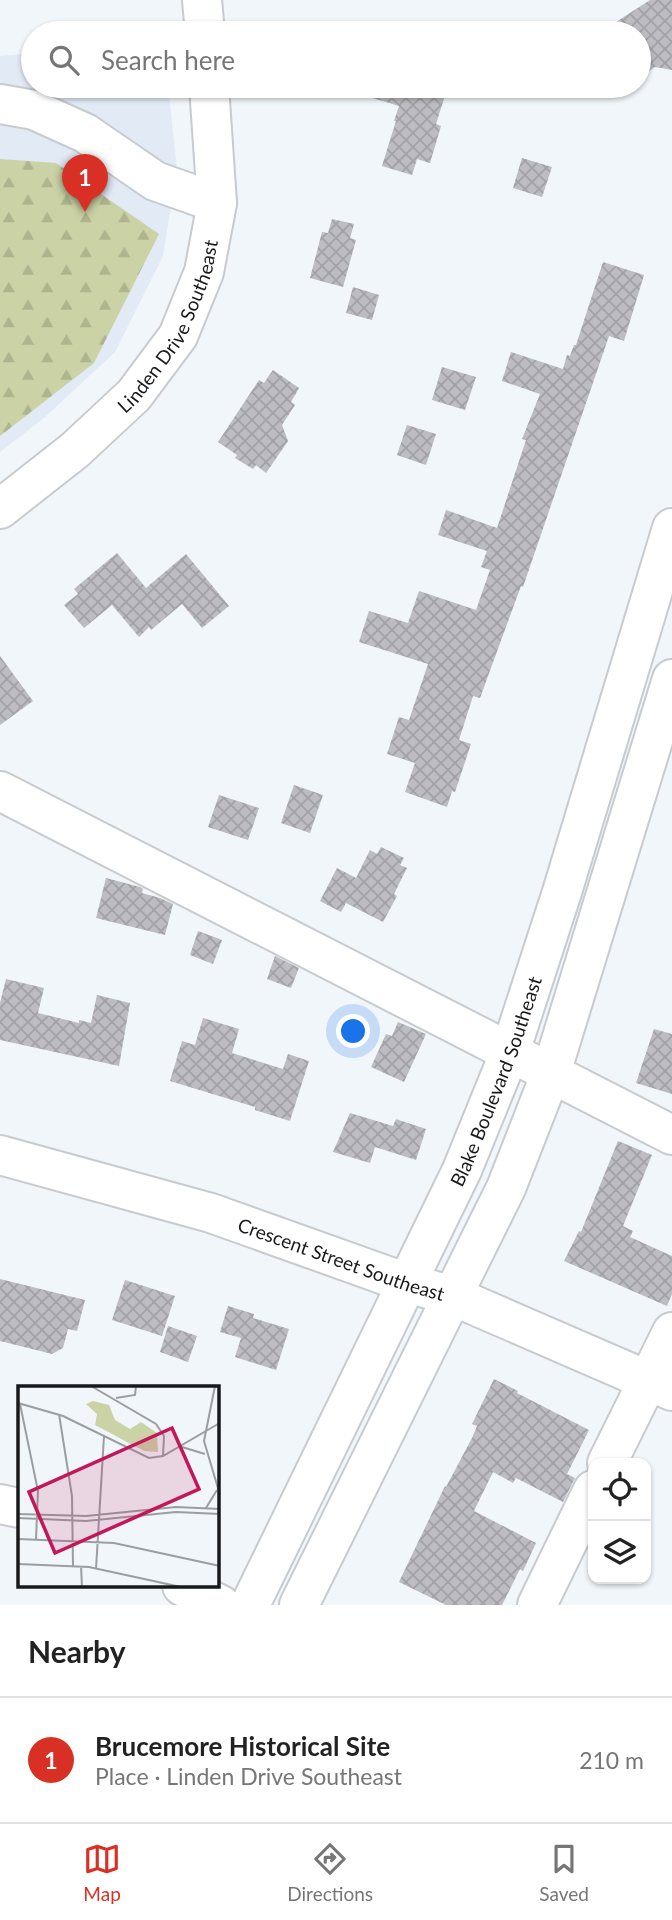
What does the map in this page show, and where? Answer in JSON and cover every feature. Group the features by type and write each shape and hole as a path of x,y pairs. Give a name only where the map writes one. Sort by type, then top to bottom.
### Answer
{"street":[{"name":"Linden Drive Southeast","path":"0,509 75,450 134,395 178,335 204,272 217,202 210,98"},
{"path":"0,104 34,110 85,133 155,181 217,202"},
{"name":"Blake Boulevard Southeast","path":"250,1605 462,1170 510,1052 562,891 656,637 672,528"},
{"path":"299,1605 506,1188 551,1073 672,679"},
{"path":"0,791 672,1135"},
{"name":"Crescent Street Southeast","path":"0,1155 211,1213 407,1283 453,1296 660,1386"},
{"path":"610,1458 660,1386 672,1332"},
{"path":"537,1605 588,1500"},
{"path":"0,1504 18,1508"},
{"path":"186,1588 221,1605"}],"shaded area":[{"path":"21,54 21,98 169,98 177,169 163,256 115,352 44,418 0,452 0,56"}],"green space":[{"path":"0,159 56,163 159,234 94,363 0,436"}],"building":[{"path":"650,0 672,0 672,70 655,67 651,70 651,21 618,21"},
{"path":"372,98 444,98 436,124 441,126 430,163 417,159 412,175 382,166 399,106"},
{"path":"522,158 552,167 542,197 513,188"},
{"path":"332,219 354,224 350,238 356,240 343,287 310,278 322,232 328,233"},
{"path":"603,262 644,275 624,341 609,336 523,587 521,586 480,698 473,696 459,740 471,744 455,792 452,791 447,807 405,792 415,763 387,754 399,717 409,720 428,664 359,642 369,611 408,623 419,591 476,610 490,570 481,567 487,551 438,535 446,510 497,528 526,440 522,439 540,394 502,381 511,352 563,369 567,355 570,356 576,345"},
{"path":"353,287 379,295 372,320 346,313"},
{"path":"442,367 476,377 465,410 432,400"},
{"path":"273,370 299,388 291,402 295,405 282,425 288,441 266,473 256,465 253,469 235,458 237,455 218,442 259,380 264,383"},
{"path":"407,425 436,434 426,465 397,455"},
{"path":"117,553 146,588 186,554 229,606 202,628 182,604 139,637 112,605 84,628 64,605 78,594 74,589"},
{"path":"0,656 33,701 0,725"},
{"path":"294,785 323,795 310,833 281,823"},
{"path":"219,795 259,808 248,840 208,827"},
{"path":"381,847 404,858 400,865 407,868 394,894 397,896 383,922 346,903 341,912 320,901 337,868 356,878 370,850 377,854"},
{"path":"106,878 140,887 143,889 142,893 173,904 165,935 96,918"},
{"path":"198,931 222,940 213,964 190,955"},
{"path":"275,956 299,968 291,988 267,979"},
{"path":"6,979 44,988 38,1013 79,1023 79,1020 91,1023 97,995 130,1003 119,1066 0,1040 0,1003"},
{"path":"203,1018 239,1029 232,1053 283,1069 288,1054 309,1061 290,1121 255,1110 255,1107 170,1081 182,1041 195,1045"},
{"path":"398,1022 426,1034 404,1082 371,1067 386,1034 392,1036"},
{"path":"654,1029 672,1034 672,1094 636,1083"},
{"path":"350,1113 393,1126 396,1119 426,1129 416,1160 375,1147 370,1163 333,1152"},
{"path":"618,1141 652,1155 623,1226 633,1231 630,1237 672,1256 672,1294 667,1306 564,1261 579,1231 581,1232"},
{"path":"0,1279 85,1300 77,1331 68,1329 63,1348 52,1354 0,1341"},
{"path":"125,1280 175,1296 162,1336 112,1320"},
{"path":"228,1306 254,1314 253,1318 289,1329 276,1370 235,1357 241,1338 220,1332"},
{"path":"168,1326 197,1336 188,1362 160,1352"},
{"path":"494,1379 589,1430 567,1474 575,1478 563,1502 516,1478 513,1483 493,1472 474,1511 536,1543 502,1605 446,1605 399,1582 445,1486 472,1438 477,1426 472,1424"}],"place":[{"name":"Brucemore Historical Site","path":"85,212"}]}
